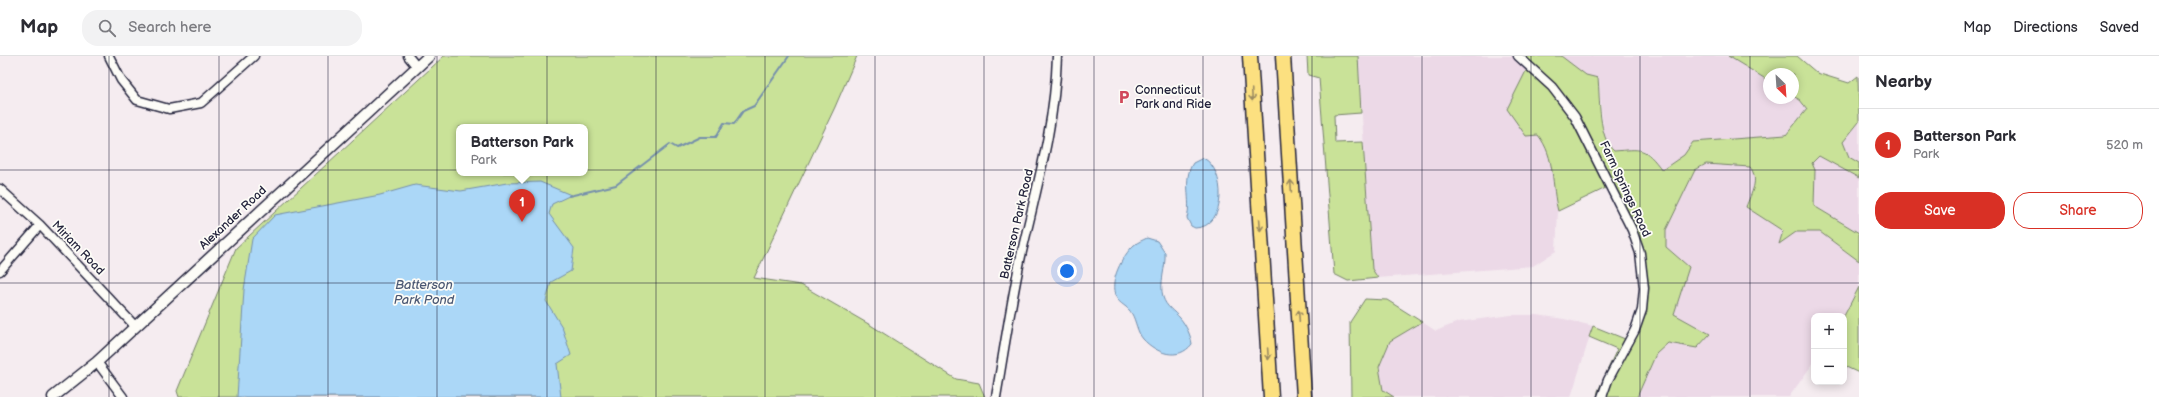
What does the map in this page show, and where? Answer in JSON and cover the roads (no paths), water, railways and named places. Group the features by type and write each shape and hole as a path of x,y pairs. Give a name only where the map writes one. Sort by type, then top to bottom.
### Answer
{"highway":[{"path":"1250,56 1271,397"},
{"path":"1283,56 1304,397"}],"street":[{"path":"109,56 121,80 137,100 169,109 201,103 254,56"},
{"path":"408,56 417,67"},
{"name":"Alexander Road","path":"53,397 97,362 429,56"},
{"name":"Batterson Park Road","path":"996,397 1021,258 1046,149 1054,97 1057,56"},
{"name":"Farm Springs Road","path":"1518,56 1552,86 1575,117 1632,230 1640,253 1644,288 1642,310 1635,330 1608,380 1602,397"},
{"name":"Miriam Road","path":"0,189 40,225 135,326"},
{"path":"0,271 40,225"},
{"path":"97,362 123,397"}],"water":[{"path":"1203,158 1211,164 1216,173 1220,197 1218,208 1213,218 1206,225 1195,228 1191,226 1187,218 1188,176 1193,163"},
{"name":"Batterson Park Pond","path":"540,182 571,195 552,204 549,214 574,248 571,271 551,282 546,301 562,327 571,355 557,364 561,397 237,397 244,290 252,239 275,215 380,195 415,185 461,191 507,183"},
{"path":"1147,238 1157,241 1165,253 1165,264 1162,280 1163,297 1168,306 1178,315 1191,338 1192,344 1180,353 1167,354 1148,344 1141,336 1130,311 1117,299 1114,291 1115,277 1125,255 1134,245"}],"waterway":[{"path":"569,196 616,185 670,144 677,148 700,137 716,137 724,123 734,124 743,111 754,106 789,56"}],"place":[{"name":"Connecticut Park and Ride","path":"1124,97"},
{"name":"Batterson Park","path":"522,222"}]}
